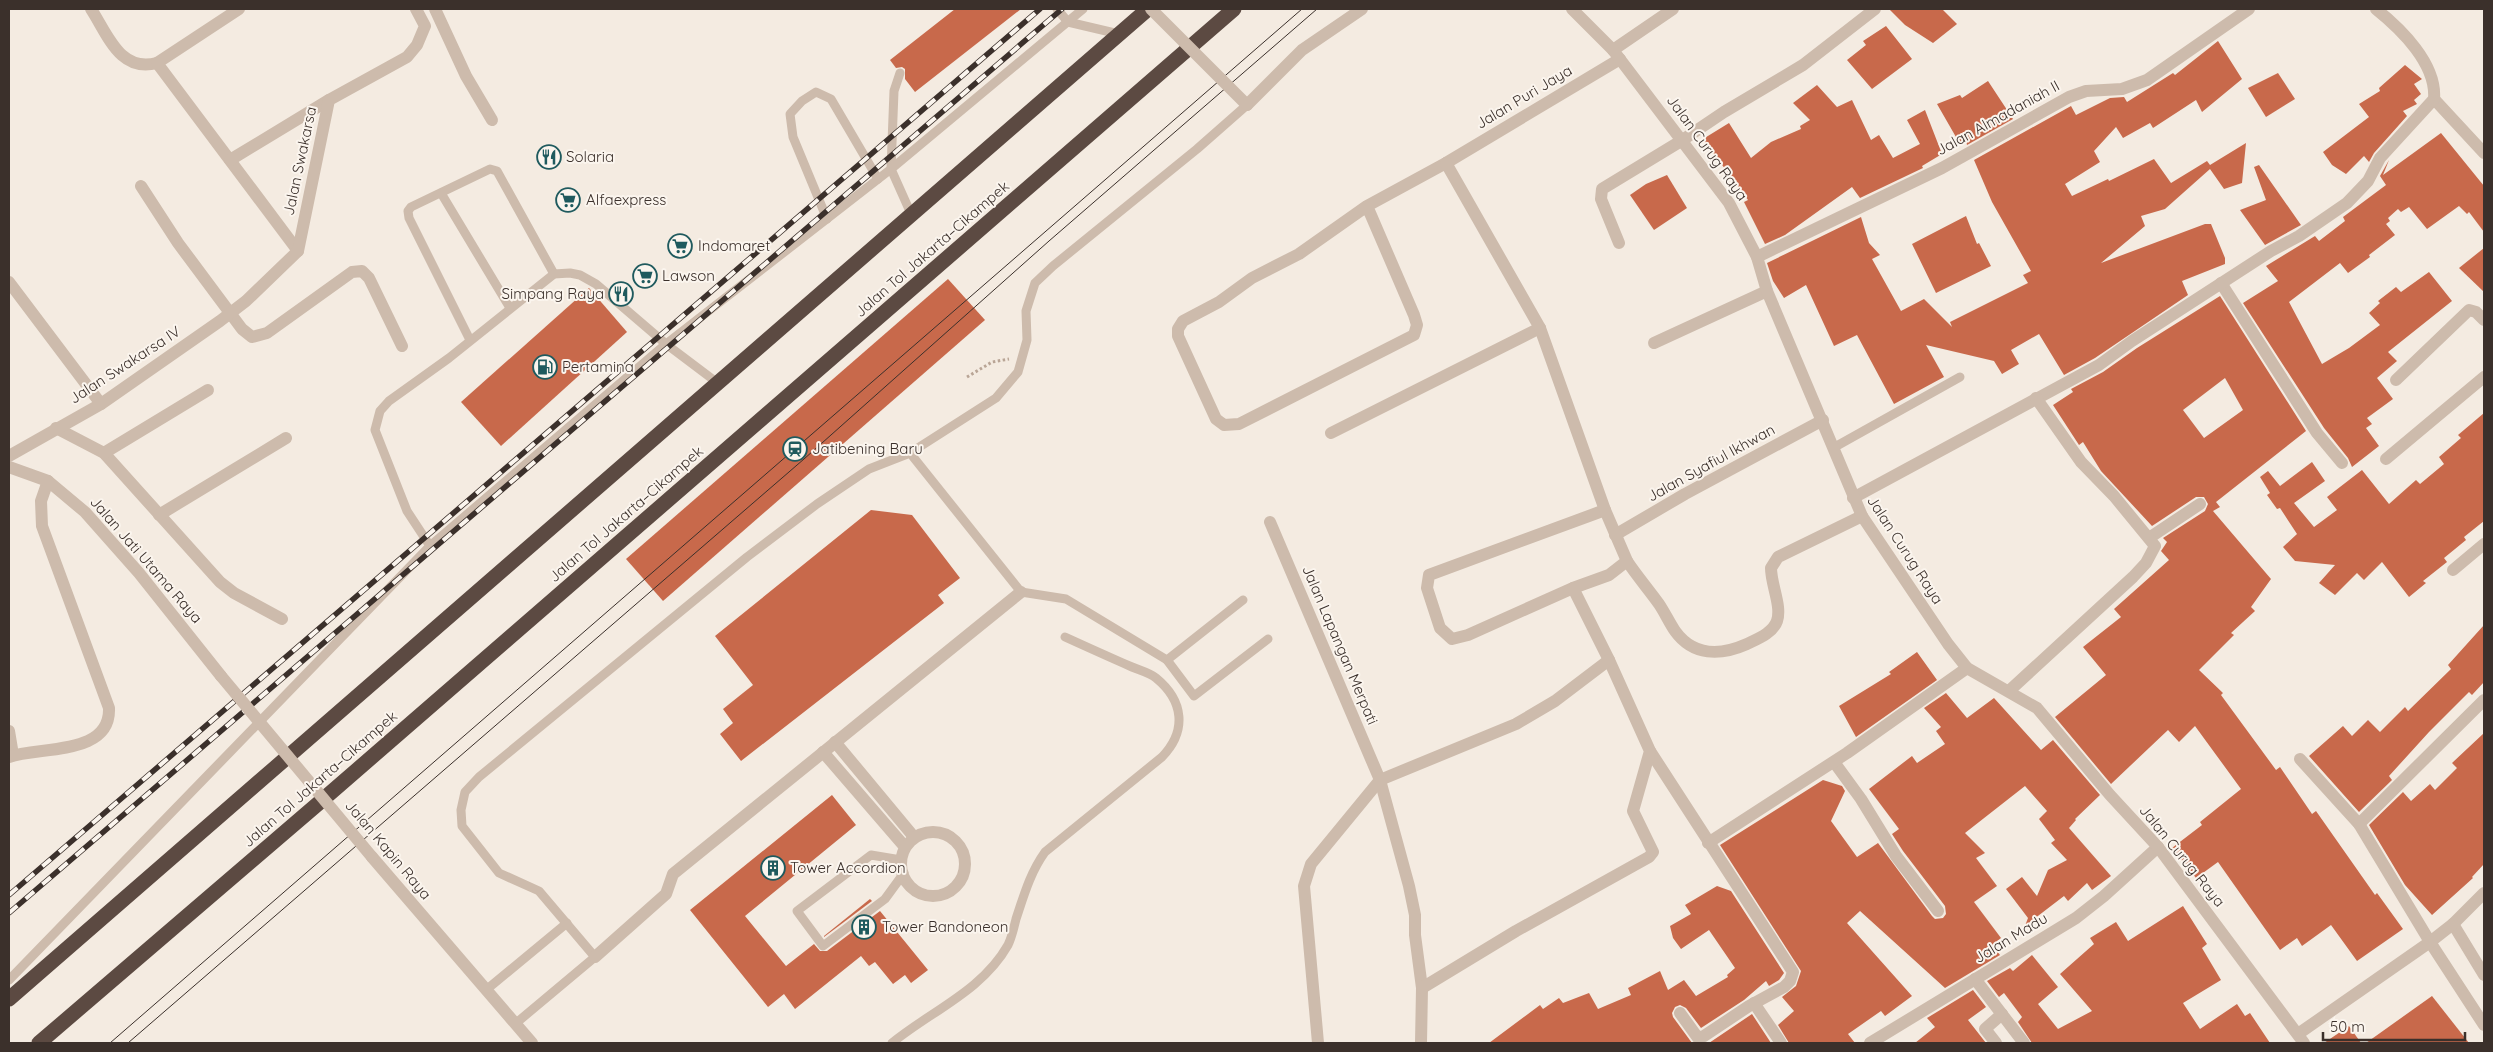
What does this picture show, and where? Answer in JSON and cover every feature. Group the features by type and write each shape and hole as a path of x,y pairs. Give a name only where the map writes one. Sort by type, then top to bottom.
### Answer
{"highway":[{"path":"9,999 1149,9"},
{"name":"Jalan Tol Jakarta–Cikampek","path":"39,1043 343,782 1234,9"}],"street":[{"path":"91,9 122,57 132,64 145,66 157,63 239,9"},
{"name":"Jalan Swakarsa","path":"298,251 329,100 407,57 417,45 425,26 416,9"},
{"path":"435,9 466,76 492,120"},
{"path":"1149,9 1247,105 1302,50 1362,9"},
{"name":"Jalan Curug Raya","path":"1572,9 1616,54 1729,203 1757,257 1767,291 1823,420 1852,498 1862,516 1948,644 1967,668 2037,708 2110,795 2158,847 2301,1039"},
{"name":"Jalan Puri Jaya","path":"1367,206 1414,315 1417,324 1414,335 1238,424 1224,425 1216,420 1178,336 1178,329 1183,321 1219,302 1252,278 1299,254 1367,206 1446,164 1616,54 1673,9"},
{"path":"1619,243 1601,200 1602,189 1803,65 1875,9"},
{"name":"Jalan Almadaniah II","path":"1757,257 1942,168 2069,97 2086,91 2122,89 2147,80 2249,9"},
{"path":"2376,9 2423,58 2433,79 2434,99 2484,153"},
{"path":"157,63 298,251 231,314"},
{"path":"1852,498 2099,365 2132,341 2221,283 2299,236 2347,203 2368,181 2386,151 2434,99"},
{"path":"230,160 329,100"},
{"path":"1446,164 1540,328 1605,510 1627,561 1683,641 1695,650 1706,652 1724,651 1740,647 1767,633 1777,622 1778,613 1771,568 1778,558 1862,516"},
{"path":"141,186 178,243 247,334 252,337 267,333 336,282 352,272 362,271 370,278 402,346"},
{"path":"9,282 101,404"},
{"path":"2221,283 2318,434 2342,463"},
{"path":"1654,343 1767,291"},
{"path":"2396,380 2469,310 2476,312 2484,320"},
{"name":"Jalan Swakarsa IV","path":"9,456 101,404 231,314"},
{"path":"1331,433 1540,328"},
{"path":"2391,455 2484,377"},
{"path":"104,453 208,390"},
{"path":"2010,691 2133,577 2151,554 2154,546 2114,496 2081,462 2036,398"},
{"name":"Jalan Syafiul Ikhwan","path":"1615,535 1685,494 1823,420"},
{"path":"56,428 104,453 220,582 234,593 282,619"},
{"path":"159,515 286,438"},
{"name":"Jalan Jati Utama Raya","path":"9,467 48,481 85,512 139,573 221,676"},
{"path":"9,731 11,756 87,743 105,729 110,715 42,526 41,501 48,481"},
{"path":"2149,538 2200,504"},
{"path":"1605,510 1430,575 1427,581 1427,588 1440,628 1452,639 1468,635 1573,588 1609,575 1627,561"},
{"name":"Jalan Lapangan Merpati","path":"1270,522 1380,780 1415,915 1415,935 1422,988 1421,1043"},
{"path":"2453,570 2484,544"},
{"path":"1573,588 1609,660 1650,751 1793,972 1790,981 1784,987 1754,1003 1698,1038 1680,1013"},
{"path":"595,957 666,894 673,874 1020,592"},
{"path":"1318,1043 1304,886 1306,874 1318,854 1380,780 1516,724 1555,701 1609,660"},
{"path":"1708,843 1834,762 1967,668"},
{"name":"Jalan Kapin Raya","path":"221,676 372,857 532,1043"},
{"path":"2360,824 2484,700"},
{"path":"835,742 914,838"},
{"path":"1422,988 1516,931 1649,857 1653,852 1650,842 1633,811 1650,751"},
{"path":"823,752 905,847"},
{"path":"2300,759 2360,824 2430,942 2484,1025"},
{"path":"1834,762 1861,799 1896,856 1938,911"},
{"path":"932,832 954,838 966,857 963,879 946,895 924,896 906,883 902,867 905,847 914,838 932,832"},
{"name":"Jalan Madu","path":"1870,1043 2076,918 2104,896 2158,847"},
{"path":"2301,1039 2454,924 2484,893"},
{"path":"2454,924 2484,976"},
{"path":"1975,979 2024,1043"},
{"path":"1754,1003 1781,1043"},
{"path":"1996,1043 1985,1029 2002,1014"}],"lane":[{"path":"1057,9 1068,22 1119,34"},
{"path":"9,980 430,546 666,344 892,169 1083,9"},
{"path":"900,73 894,90 892,169 912,216"},
{"path":"827,219 793,137 790,114 802,101 816,92 831,99 878,179"},
{"path":"515,1024 595,957 539,891 499,873 462,826 460,810 464,792 479,777 763,545 817,504 869,469 910,453 996,398 1018,372 1027,340 1026,311 1035,283 1052,266 1197,149 1247,105"},
{"path":"470,340 408,214 411,206 490,169 497,170 554,274"},
{"path":"441,192 510,308"},
{"path":"430,546 407,511 375,430 380,411 390,401 449,358 554,274 570,273 580,275 596,284 666,344 719,384"},
{"path":"1833,448 1960,377"},
{"path":"910,453 1020,592 1066,599 1167,660 1194,696 1268,639"},
{"path":"1167,660 1243,600"},
{"path":"892,1043 916,1023 968,991 984,975 1009,943 1034,867 1045,852 1162,757 1174,742 1179,718 1177,701 1156,677 1065,637"},
{"path":"871,855 902,867 885,899 823,946 797,911 871,855"},
{"path":"486,990 566,924"}],"path":[{"path":"966,377 992,362 1022,358"}],"building":[{"path":"955,9 1021,9 915,92 905,79 905,69 902,67 896,68 890,60"},
{"path":"1889,9 1942,9 1957,24 1933,43 1905,25"},
{"path":"1886,26 1912,59 1872,89 1847,60 1866,45 1863,41"},
{"path":"2218,41 2242,79 2202,112 2196,100 2153,128 2150,123 2123,138 2116,127 2094,151 2100,162 2065,184 2072,196 2108,179 2109,181 2154,159 2171,183 2207,161 2210,165 2246,143 2242,183 2224,189 2210,169 2165,209 2141,216 2145,226 2101,263 2205,224 2211,224 2225,258 2225,264 2182,281 2188,295 2095,358 2064,375 2039,334 2011,350 2019,364 2002,374 1994,361 1926,345 1944,377 1894,404 1857,335 1834,346 1806,285 1784,298 1773,281 1767,263 1861,217 1869,243 1880,255 1872,259 1901,311 1924,299 1952,327 1950,322 2028,283 2023,275 2031,271 1992,202 1974,160 2071,106 2076,115 2110,98 2124,97 2127,102 2173,73 2175,75"},
{"path":"2405,65 2422,79 2414,84 2421,94 2414,100 2417,104 2403,111 2407,116 2374,153 2369,162 2364,156 2346,174 2332,165 2323,152 2369,117 2359,104 2380,91 2379,88"},
{"path":"2278,73 2295,99 2266,117 2248,88"},
{"path":"1988,81 2013,119 1967,145 1966,141 1960,144 1937,104 1960,95 1962,98"},
{"path":"1817,85 1837,107 1852,100 1871,140 1879,135 1893,158 1920,144 1907,120 1925,110 1942,154 1922,166 1923,168 1860,198 1852,187 1785,235 1765,244 1744,202 1748,200 1703,139 1729,123 1751,158 1771,142 1801,129 1800,126 1810,120 1793,103"},
{"path":"2441,133 2484,186 2484,232 2469,212 2467,214 2459,206 2427,229 2409,207 2401,212 2398,209 2388,218 2390,221 2386,224 2395,235 2369,255 2370,257 2348,273 2340,263 2289,302 2322,364 2349,348 2380,325 2369,313 2380,303 2378,301 2396,287 2401,292 2429,272 2452,301 2388,352 2397,361 2377,378 2393,399 2367,418 2372,424 2366,428 2379,446 2352,467 2348,458 2324,428 2243,303 2278,281 2266,266 2315,236 2319,241 2345,221 2343,217 2386,185 2380,176 2389,160 2383,175"},
{"path":"2259,165 2301,225 2265,245 2240,210 2266,200 2254,167"},
{"path":"1667,175 1687,208 1654,230 1630,195 1646,184"},
{"path":"1966,216 1977,244 1979,243 1991,266 1936,293 1912,244"},
{"path":"2484,248 2484,292 2459,268"},
{"path":"948,279 985,320 663,601 626,559"},
{"name":"Pertamina","path":"589,288 627,332 501,446 461,402"},
{"path":"2220,296 2306,431 2216,502 2220,507 2213,511 2271,579 2251,607 2255,611 2231,633 2234,635 2199,670 2223,693 2221,695 2276,770 2280,767 2312,814 2316,811 2375,895 2377,893 2403,929 2357,961 2331,925 2302,946 2297,938 2280,950 2218,862 2196,878 2172,848 2202,825 2200,822 2241,789 2195,726 2179,742 2168,730 2111,784 2055,717 2106,675 2083,647 2121,617 2114,609 2169,560 2161,551 2167,542 2163,538 2205,511 2208,504 2204,497 2196,497 2152,526 2101,471 2083,442 2079,445 2053,405 2073,392 2071,389 2103,372 2137,348","holes":["2225,378 2243,410 2204,438 2183,410"]},
{"path":"2484,413 2484,521 2464,537 2466,540 2444,558 2447,562 2423,581 2426,583 2409,597 2382,562 2364,580 2357,573 2335,595 2319,583 2335,565 2295,561 2283,547 2297,534 2280,508 2277,509 2267,495 2270,493 2260,477 2268,471 2280,486 2312,462 2325,481 2294,503 2314,527 2337,510 2327,497 2362,470 2389,504 2416,480 2420,484 2444,464 2439,457 2461,438 2458,435"},
{"path":"871,510 912,515 960,578 938,595 944,603 741,761 720,734 733,723 723,709 753,685 715,636"},
{"path":"2484,625 2484,682 2472,695 2469,692 2429,732 2389,776 2392,780 2359,812 2309,756 2343,726 2352,736 2368,720 2380,732 2405,707 2408,711 2451,669 2448,665"},
{"path":"1917,652 1937,680 1856,737 1839,706 1891,674 1889,672"},
{"path":"1946,693 1967,718 1994,698 2041,750 2053,740 2100,795 2075,819 2069,828 2111,876 2092,890 2087,883 2068,901 2064,896 2025,926 2028,918 2006,889 2022,877 2037,896 2048,870 2067,860 2051,843 2055,840 2039,819 2047,811 2025,786 1965,833 1985,853 1976,858 1997,886 1974,902 2001,938 1992,945 2000,955 1945,988 1860,911 1847,923 1912,996 1885,1016 1881,1011 1848,1034 1855,1043 1789,1043 1778,1025 1794,1011 1782,997 1796,986 1801,971 1720,845 1823,780 1842,786 1845,791 1831,821 1857,857 1878,843 1932,916 1935,919 1943,918 1946,914 1945,906 1903,851 1892,834 1899,829 1869,789 1912,756 1917,763 1945,744 1936,731 1941,727 1924,708"},
{"path":"2484,733 2484,864 2473,878 2432,915 2405,885 2369,825 2403,792 2411,801 2430,784 2435,790 2457,768 2452,763"},
{"name":"Tower Accordion","path":"832,795 856,825 745,916 786,966 814,944 820,951 827,951 880,911 928,970 911,983 905,975 893,984 875,962 869,966 861,956 795,1009 784,994 768,1007 690,910"},
{"path":"1717,886 1731,891 1784,973 1779,980 1769,986 1766,981 1744,1000 1701,1028 1686,1008 1680,1005 1675,1007 1672,1013 1673,1017 1692,1043 1489,1043 1540,1005 1543,1009 1559,998 1563,1003 1589,993 1598,1009 1631,995 1628,988 1660,971 1668,990 1684,980 1696,996 1728,977 1727,975 1735,968 1709,930 1681,949 1673,938 1670,926 1691,914 1685,905"},
{"path":"870,899 872,901 824,937 824,936"},
{"path":"2183,906 2207,944 2202,948 2221,980 2183,1003 2200,1029 2237,1004 2245,1016 2250,1013 2270,1043 2032,1043 2018,1022 2022,1017 2004,993 1999,997 1987,981 2010,968 2013,971 2032,955 2058,987 2038,1004 2058,1029 2092,1011 2060,974 2094,944 2090,938 2116,922 2128,941"},
{"path":"1973,990 1986,1007 1968,1020 1986,1043 1915,1043 1935,1027 1927,1018"},
{"path":"2432,996 2469,1043 2366,1043"},
{"path":"1752,1014 1771,1043 1709,1043"},
{"path":"2349,1026 2361,1043 2324,1043"}],"tram line":[{"path":"110,1043 1302,9"},
{"path":"128,1043 804,459 1049,241 1317,9"}],"railway":[{"path":"9,895 1040,9"},
{"path":"9,913 1062,9"}],"place":[{"name":"Solaria","path":"549,157"},
{"name":"Alfaexpress","path":"568,200"},
{"name":"Indomaret","path":"680,246"},
{"name":"Lawson","path":"645,276"},
{"name":"Simpang Raya","path":"621,294"},
{"name":"Pertamina","path":"545,367"},
{"name":"Jatibening Baru","path":"795,449"},
{"name":"Tower Accordion","path":"773,868"},
{"name":"Tower Bandoneon","path":"864,927"}]}
